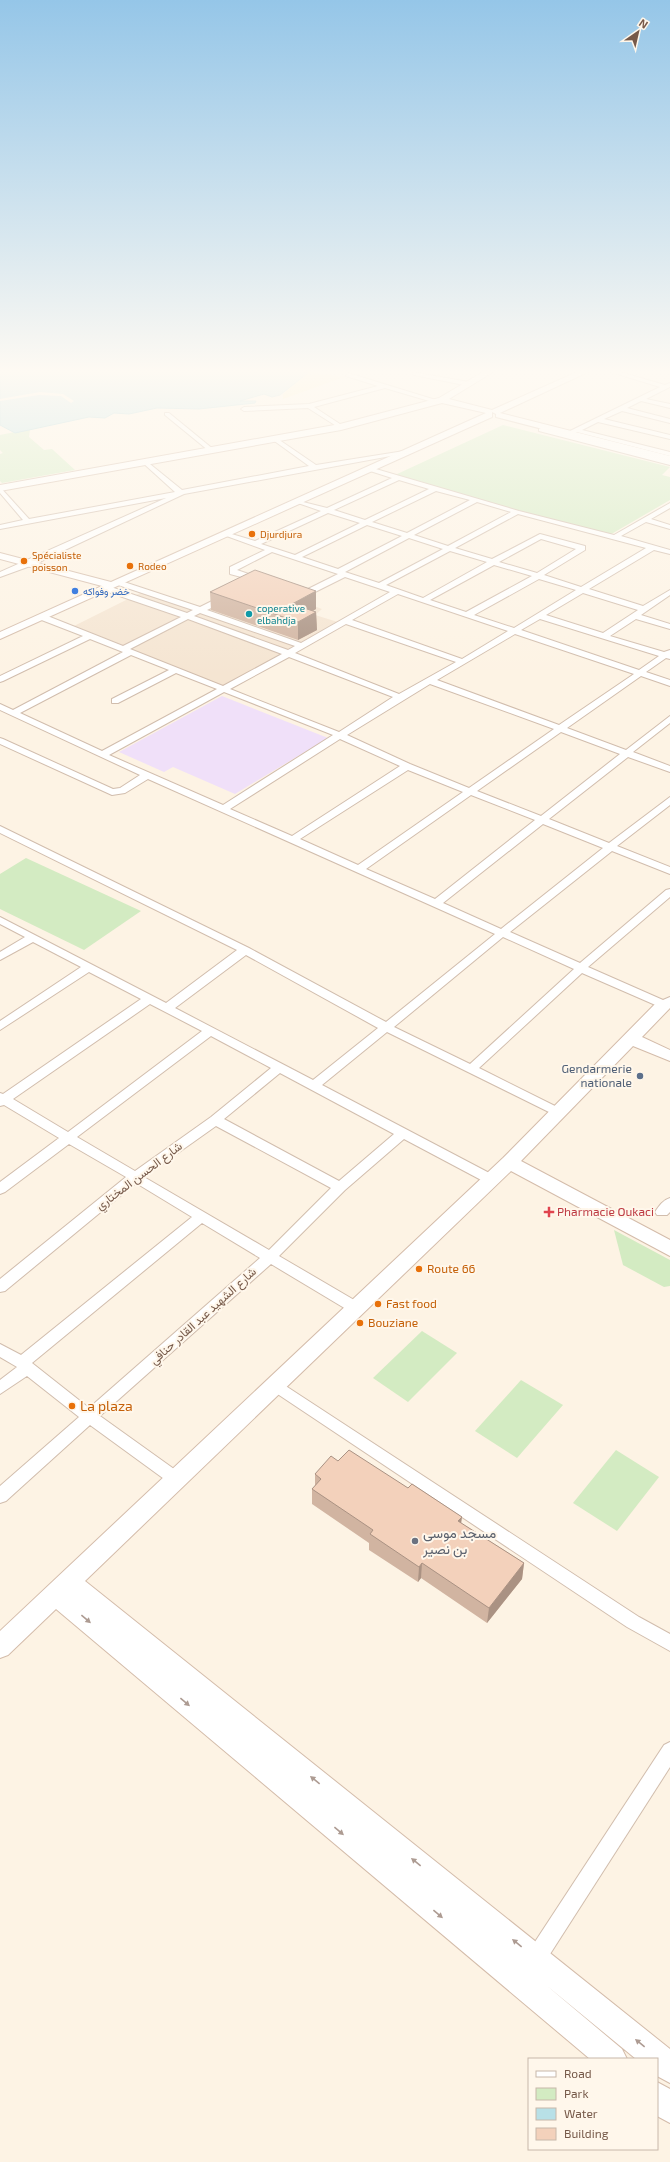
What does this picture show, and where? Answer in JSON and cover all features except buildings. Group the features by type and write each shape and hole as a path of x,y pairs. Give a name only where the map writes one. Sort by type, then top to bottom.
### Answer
{"main road":[{"path":"0,488 84,473"},
{"path":"0,636 361,473"},
{"path":"0,556 30,563 109,586"},
{"path":"0,563 109,586"},
{"path":"0,1647 509,1162 633,1039 667,1002"},
{"path":"633,1039 670,1056"},
{"path":"509,1162 670,1249"},
{"path":"62,1588 536,1958 658,2058"},
{"path":"62,1588 611,2058"},
{"path":"658,2058 670,2068"},
{"path":"658,2098 670,2108"}],"street":[{"path":"158,473 181,493"},
{"path":"0,527 285,473"},
{"path":"384,473 517,512 670,552"},
{"path":"255,544 399,477"},
{"path":"0,488 28,522"},
{"path":"294,558 436,488"},
{"path":"0,574 30,563 181,493"},
{"path":"291,591 297,594 306,593 476,500"},
{"path":"297,501 644,609"},
{"path":"615,537 670,505"},
{"path":"379,586 517,512"},
{"path":"645,520 670,527"},
{"path":"225,534 670,683"},
{"path":"423,600 540,536 582,548 538,576 468,616"},
{"path":"223,809 400,697 431,682 584,590 652,547"},
{"path":"247,588 261,582 241,576 234,572 234,569 271,550"},
{"path":"109,586 200,610 302,646"},
{"path":"109,586 400,697"},
{"path":"102,755 302,646 396,592"},
{"path":"603,637 626,619 635,616 670,592"},
{"path":"13,713 188,616 234,593"},
{"path":"661,597 670,600"},
{"path":"42,616 340,735 407,766 670,871"},
{"path":"540,616 603,637 668,654"},
{"path":"635,616 670,628"},
{"path":"346,621 463,662"},
{"path":"0,679 89,636"},
{"path":"359,869 668,654"},
{"path":"115,701 176,670"},
{"path":"431,682 670,769"},
{"path":"0,707 102,755 581,968 667,1002"},
{"path":"436,903 670,719"},
{"path":"0,741 112,792 122,790 147,775"},
{"path":"292,840 407,766"},
{"path":"314,1086 388,1028 502,933 612,848 670,800"},
{"path":"0,829 245,950 388,1028 558,1113"},
{"path":"471,1070 581,968 670,892"},
{"path":"0,920 280,1067 490,1180"},
{"path":"0,957 33,937"},
{"path":"167,1008 245,950"},
{"path":"0,1026 89,967"},
{"path":"149,999 1,1100 70,1138 356,1308"},
{"path":"0,1189 70,1138 210,1031"},
{"name":"شارع الحسن المختاري","path":"0,1287 135,1177 215,1120 280,1067"},
{"path":"215,1120 340,1187"},
{"name":"شارع الشهيد عبد القادر حنافي","path":"0,1496 270,1257 340,1187 403,1133"},
{"path":"0,1388 202,1216"},
{"path":"0,1350 24,1366 90,1417 176,1479"},
{"path":"275,1385 633,1622 670,1643"},
{"path":"536,1958 670,1751"}],"shaded area":[{"path":"254,584 322,609 315,615 341,623 226,688 72,627 144,591 198,610"},
{"path":"222,696 328,738 235,794 173,767 164,772 119,752"}],"green space":[{"path":"0,473 59,473 2,483 0,481"},
{"path":"400,473 664,473 662,475 670,477 670,500 608,536 395,475"},
{"path":"26,858 141,911 84,950 0,909 0,874"},
{"path":"614,1230 670,1260 670,1286 664,1287 623,1265"},
{"path":"422,1331 457,1353 408,1402 373,1378"},
{"path":"521,1380 563,1405 517,1458 475,1431"},
{"path":"616,1450 659,1477 617,1531 573,1503"}],"place":[{"name":"Djurdjura","path":"252,534"},
{"name":"Spécialiste poisson","path":"24,561"},
{"name":"Rodeo","path":"130,566"},
{"name":"خضر وفواكه","path":"75,591"},
{"name":"coperative elbahdja","path":"249,614"},
{"name":"Gendarmerie nationale","path":"640,1076"},
{"name":"Pharmacie Oukaci","path":"549,1212"},
{"name":"Route 66","path":"419,1269"},
{"name":"Fast food","path":"378,1304"},
{"name":"Bouziane","path":"360,1323"},
{"name":"La plaza","path":"72,1406"},
{"name":"مسجد موسى بن نصير","path":"415,1541"}]}
